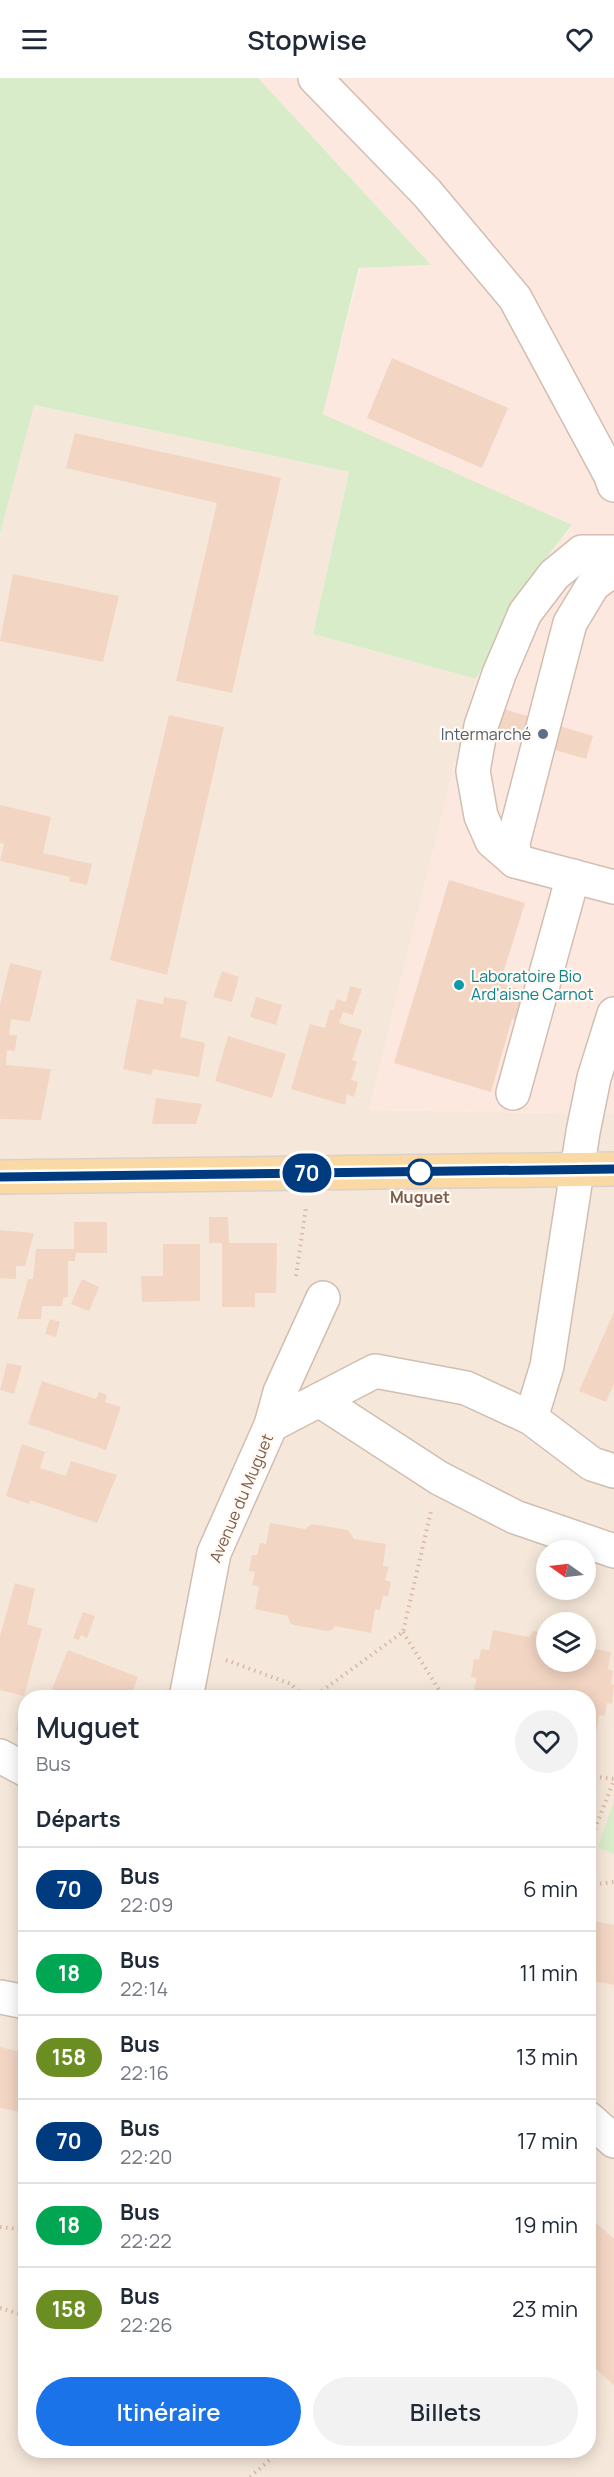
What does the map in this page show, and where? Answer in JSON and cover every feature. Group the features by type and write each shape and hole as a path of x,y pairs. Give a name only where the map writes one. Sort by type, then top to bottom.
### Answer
{"main road":[{"path":"0,1177 614,1169"}],"street":[{"path":"315,78 427,193 514,298 613,479"},
{"path":"614,552 582,552 554,575 525,613 499,674 481,726 473,771 481,816 492,841 515,861 614,886"},
{"path":"515,861 513,843 570,623 593,585 614,569"},
{"path":"513,1093 573,876"},
{"path":"531,1418 547,1366 577,1170 594,1078 614,1014"},
{"path":"272,1425 280,1392 323,1298"},
{"name":"Avenue du Muguet","path":"187,1690 214,1553 272,1425 375,1371 466,1388 531,1418 592,1464 614,1471"},
{"path":"319,1400 439,1478 515,1517 614,1551"},
{"path":"0,1756 18,1766"},
{"path":"0,1997 18,2000"},
{"path":"596,2125 614,2141"}],"path":[{"path":"295,1279 310,1173"},
{"path":"323,1690 403,1632 439,1478"},
{"path":"403,1632 439,1690"},
{"path":"195,1648 291,1684 297,1690"},
{"path":"596,1777 614,1779 596,1825"},
{"path":"596,1884 614,1882"},
{"path":"0,2227 18,2229"},
{"path":"0,2308 18,2314"},
{"path":"250,2477 272,2458"}],"shaded area":[{"path":"258,78 614,78 614,1114 369,1110 476,679 539,567 572,526 323,414 360,268 431,265"},
{"path":"33,405 349,472 313,634 476,679 369,1110 614,1114 614,2477 0,2477 0,534"}],"green space":[{"path":"0,78 258,78 431,265 359,268 323,414 572,525 539,567 476,679 313,634 349,472 34,405 0,534"},
{"path":"614,1801 614,1854 598,1847"}],"building":[{"path":"392,358 508,408 482,468 367,418"},
{"path":"75,433 281,478 232,693 176,681 217,503 66,468"},
{"path":"13,574 119,596 103,662 0,641"},
{"name":"Intermarché","path":"501,708 593,736 586,759 493,732"},
{"path":"169,715 224,727 167,975 110,960"},
{"path":"0,805 51,817 43,853 92,864 87,885 69,881 70,877 0,861 4,844 0,843"},
{"name":"Laboratoire Bio Ard'aisne Carnot","path":"449,880 525,903 500,983 524,991 515,1020 512,1019 491,1092 394,1063"},
{"path":"10,963 42,971 30,1022 11,1019 9,1035 17,1035 15,1051 7,1050 6,1065 51,1069 41,1120 0,1119 0,1005"},
{"path":"222,971 239,977 232,1002 213,997"},
{"path":"350,986 362,989 353,1015 343,1012 339,1023 362,1030 352,1060 357,1062 351,1080 358,1082 354,1097 347,1094 345,1105 291,1089 310,1024 325,1028 330,1010 334,1010 337,999 346,1002"},
{"path":"164,997 187,1001 180,1037 205,1043 199,1077 153,1069 151,1075 123,1069 137,999 163,1004"},
{"path":"256,997 282,1005 276,1025 250,1017"},
{"path":"228,1036 286,1054 272,1098 215,1081"},
{"path":"156,1098 202,1104 196,1124 152,1124"},
{"path":"209,1217 228,1217 229,1243 277,1243 276,1293 255,1293 255,1307 222,1307 222,1243 209,1243"},
{"path":"74,1222 107,1222 107,1253 76,1253 75,1261 68,1261 68,1297 63,1298 62,1306 42,1306 41,1319 17,1319 28,1279 33,1279 36,1249 74,1249"},
{"path":"0,1230 34,1233 25,1266 16,1266 16,1279 0,1278"},
{"path":"163,1244 200,1244 200,1301 142,1302 141,1276 163,1276"},
{"path":"82,1279 99,1287 89,1311 71,1304"},
{"path":"614,1312 614,1384 606,1402 579,1391"},
{"path":"50,1319 60,1322 56,1337 45,1334"},
{"path":"7,1363 22,1366 14,1394 0,1390"},
{"path":"42,1381 96,1399 99,1392 107,1395 105,1402 121,1407 106,1450 28,1424"},
{"path":"22,1444 45,1452 40,1468 66,1476 71,1461 117,1475 97,1523 30,1500 29,1504 6,1496"},
{"path":"270,1523 305,1529 312,1524 348,1530 354,1539 386,1544 383,1566 389,1567 385,1580 391,1582 388,1596 383,1596 380,1610 375,1609 371,1633 335,1626 332,1630 327,1631 294,1625 290,1623 288,1616 255,1609 259,1587 252,1585 255,1572 249,1571 252,1555 257,1555 260,1543 266,1544"},
{"path":"15,1583 35,1589 27,1624 42,1629 26,1690 18,1690 18,1694 0,1690 0,1636"},
{"path":"83,1612 95,1616 87,1638 81,1635 79,1640 73,1638"},
{"path":"493,1630 529,1637 533,1631 536,1631 536,1672 596,1672 596,1649 611,1652 608,1669 613,1671 612,1704 607,1703 605,1716 599,1715 596,1734 596,1690 474,1690 477,1678 471,1677 474,1659 479,1660 481,1649 489,1650"},
{"path":"68,1650 138,1677 133,1690 52,1689"},
{"path":"596,1922 614,1925 614,1985 596,1982"},
{"path":"0,2047 18,2051 18,2111 0,2108"},
{"path":"596,2223 614,2239 614,2385 596,2369"}],"bus line":[{"name":"70","path":"0,1177 614,1169"}],"place":[{"name":"Intermarché","path":"543,734"},
{"name":"Laboratoire Bio Ard'aisne Carnot","path":"459,985"},
{"name":"Muguet","path":"420,1172"}]}
